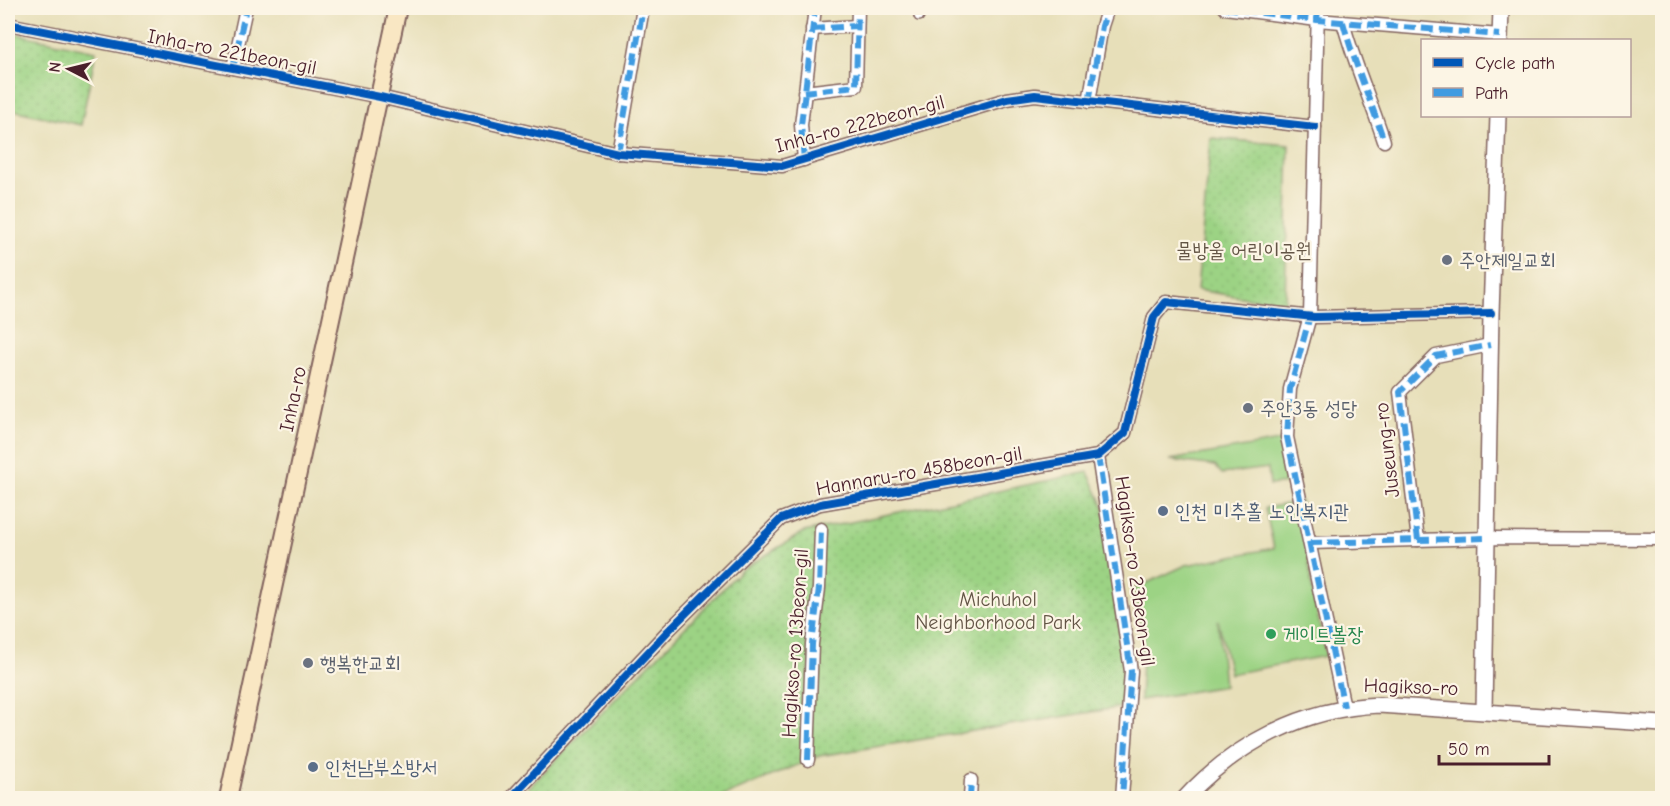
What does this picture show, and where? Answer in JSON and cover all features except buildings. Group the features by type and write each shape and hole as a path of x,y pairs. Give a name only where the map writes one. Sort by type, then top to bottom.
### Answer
{"main road":[{"name":"Inha-ro","path":"228,798 398,8"}],"street":[{"path":"233,69 246,8"},
{"path":"618,153 643,8"},
{"path":"804,160 801,125 815,8"},
{"path":"804,92 856,86 858,8"},
{"path":"1089,102 1102,27 1108,8"},
{"path":"1225,8 1318,14 1343,22 1500,38 1501,8"},
{"path":"1318,14 1310,316 1290,389 1287,437 1344,707"},
{"path":"1343,22 1353,57 1372,103 1384,141"},
{"name":"Inha-ro 221beon-gil","path":"8,24 380,97"},
{"path":"812,29 856,26"},
{"name":"Inha-ro 222beon-gil","path":"380,97 618,153 782,166 1007,99 1035,95 1315,128"},
{"path":"1484,711 1490,345 1498,117"},
{"path":"1098,456 1125,433 1154,317 1166,302 1310,316 1491,313"},
{"name":"Juseung-ro","path":"1418,540 1400,392 1436,356 1490,345"},
{"name":"Hannaru-ro 458beon-gil","path":"511,798 668,631 781,519 820,504 1098,456"},
{"name":"Hagikso-ro 23beon-gil","path":"1098,456 1131,671 1122,798"},
{"name":"Hagikso-ro 13beon-gil","path":"808,760 812,644 819,588 821,529"},
{"path":"1310,543 1488,538 1662,539"},
{"name":"Hagikso-ro","path":"1185,798 1201,781 1263,735 1344,707 1379,705 1662,724"},
{"path":"970,798 972,780"}],"green space":[{"path":"8,32 96,51 81,125 8,109"},
{"name":"물방울 어린이공원","path":"1211,138 1289,145 1285,304 1197,290"},
{"path":"1285,440 1297,482 1270,485 1268,468 1222,474 1215,466 1170,460"},
{"name":"Michuhol Neighborhood Park","path":"1088,472 1104,507 1124,666 1122,707 819,756 719,798 519,798 741,570 804,532"},
{"path":"1301,501 1312,588 1326,656 1230,674 1218,620 1224,686 1140,700 1143,637 1134,589 1186,565 1274,548 1265,508"}],"marked path":[{"path":"233,68 246,8"},
{"path":"618,153 643,8"},
{"path":"804,160 801,125 815,8"},
{"path":"804,92 856,86 858,8"},
{"path":"919,8 919,16"},
{"path":"1089,102 1102,26 1108,8"},
{"path":"1225,8 1317,20 1500,35"},
{"path":"1317,20 1318,8"},
{"path":"1343,22 1384,141"},
{"path":"812,29 856,26"},
{"path":"1313,317 1310,316 1290,389 1287,437 1344,707"},
{"path":"1418,540 1400,392 1436,356 1490,345"},
{"path":"1098,456 1131,671 1122,798"},
{"path":"808,760 812,644 819,588 821,529"},
{"path":"1310,543 1488,538"},
{"path":"970,798 971,780"}],"cycle path":[{"path":"8,24 380,97 618,153 782,166 1007,99 1035,95 1315,127"},
{"path":"511,798 668,631 781,519 820,504 1098,456 1125,433 1154,317 1166,302 1314,317 1491,313"}],"place":[{"name":"주안제일교회","path":"1447,260"},
{"name":"주안3동 성당","path":"1248,408"},
{"name":"인천 미추홀 노인복지관","path":"1163,511"},
{"name":"게이트볼장","path":"1271,634"},
{"name":"행복한교회","path":"308,663"},
{"name":"인천남부소방서","path":"313,767"}]}
